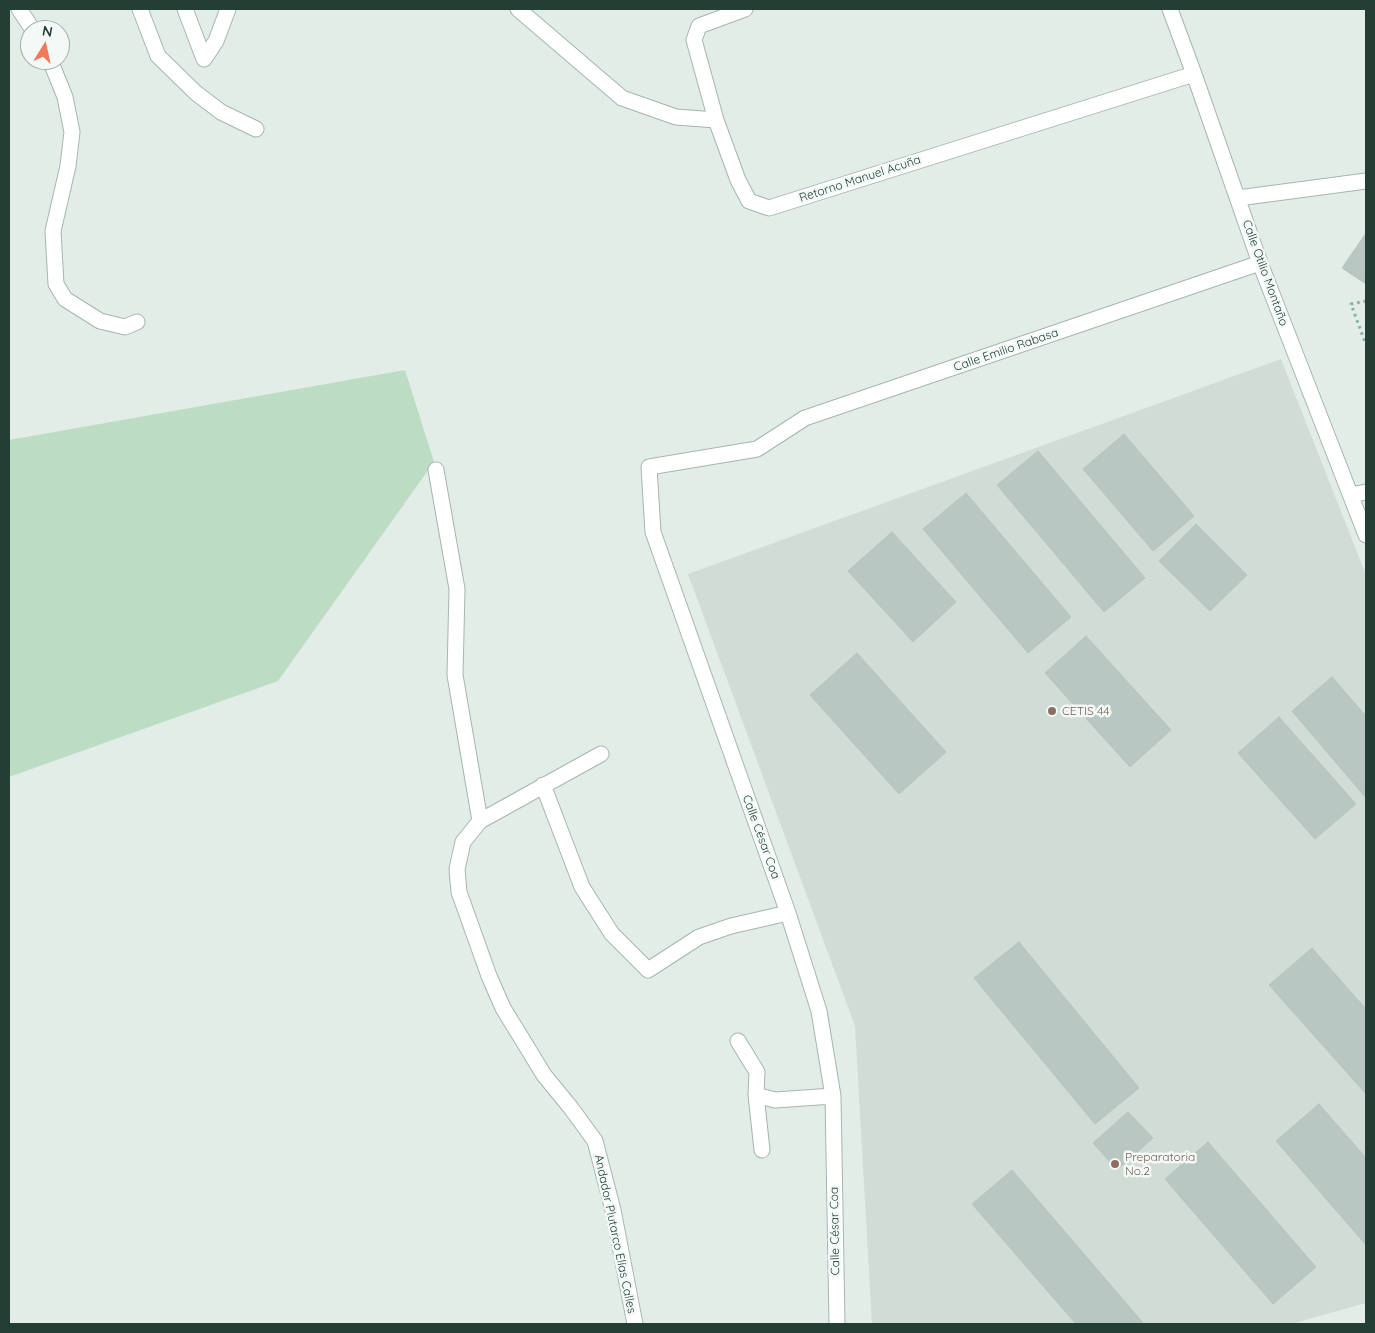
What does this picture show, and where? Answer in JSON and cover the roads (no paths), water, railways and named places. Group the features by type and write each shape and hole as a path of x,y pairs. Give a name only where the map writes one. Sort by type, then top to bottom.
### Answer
{"street":[{"path":"19,9 26,20"},
{"path":"140,9 158,56 196,93 220,112 256,129"},
{"path":"185,9 204,59 216,40 228,9"},
{"path":"518,9 622,98 676,116 716,120"},
{"name":"Retorno Manuel Acuña","path":"745,9 699,26 694,40 716,120 738,180 749,201 769,208 1194,74"},
{"name":"Calle Otilio Montaño","path":"1170,9 1260,262 1366,535"},
{"path":"54,70 65,97 72,132 68,166 53,231 56,284 65,299 100,321 125,327 137,322"},
{"path":"1238,198 1366,181"},
{"name":"Calle Emilio Rabasa","path":"757,449 805,418 1260,262"},
{"name":"Calle César Coa","path":"757,449 649,466 652,532 788,913 819,1011 834,1096 837,1324"},
{"path":"436,470 457,589 455,674 480,821 601,754"},
{"path":"1351,495 1366,492"},
{"path":"543,785 582,887 612,934 648,970 699,938 732,926 788,913"},
{"name":"Andador Plutarco Elías Calles","path":"480,821 463,842 457,869 459,892 489,976 503,1008 544,1075 595,1141 613,1210 635,1324"},
{"path":"738,1041 757,1072 756,1095 762,1150"},
{"path":"756,1095 775,1100 834,1096"}],"place":[{"name":"CETIS 44","path":"1052,711"},
{"name":"Preparatoria No.2","path":"1115,1164"}]}
